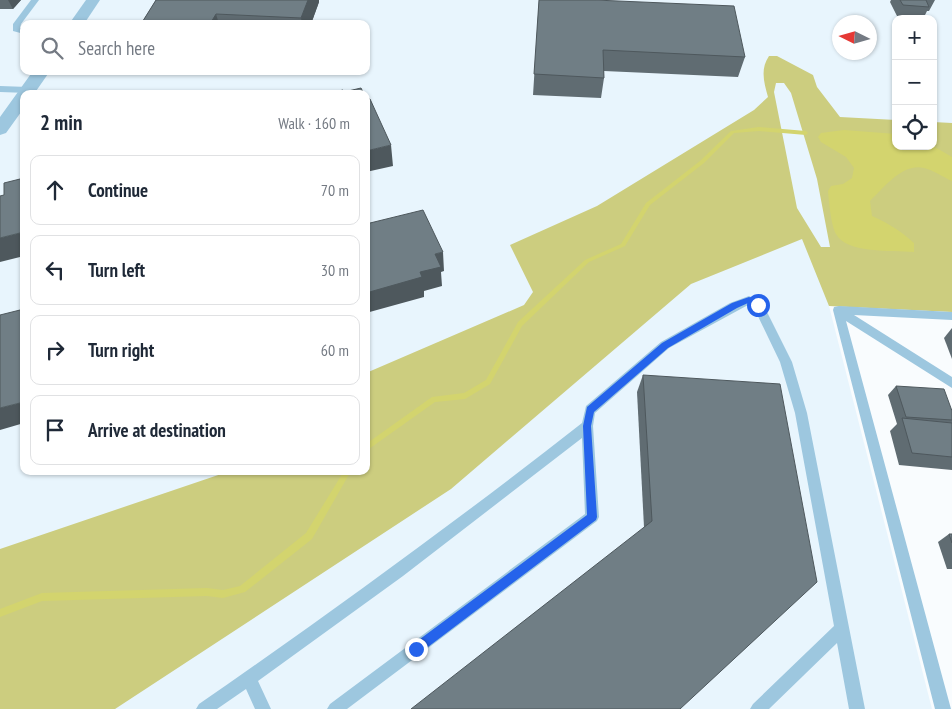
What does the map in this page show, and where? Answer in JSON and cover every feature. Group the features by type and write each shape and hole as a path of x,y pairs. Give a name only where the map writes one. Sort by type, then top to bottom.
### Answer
{"street":[{"path":"79,20 93,0"},
{"path":"28,90 39,75"},
{"path":"0,129 20,101"}],"lane":[{"path":"20,30 16,29 17,24 35,0"},
{"path":"0,89 20,92"},
{"path":"335,709 592,517 587,426 590,410 665,345 734,306 749,300 758,305 786,362 800,413 857,709"},
{"path":"838,310 952,316"},
{"path":"838,310 952,383"},
{"path":"838,310 943,709"},
{"path":"204,709 518,481 587,426"},
{"path":"758,709 842,629"},
{"path":"249,678 263,709"}],"shaded area":[{"path":"0,0 952,0 952,312 829,306 932,709 0,709"},
{"path":"844,130 892,134 892,150 937,150 937,148 952,157 952,181 924,168 916,167 908,169 894,178 870,201 872,216 894,228 914,243 914,252 860,248 850,245 836,234 828,191 831,186 843,184 852,178 854,168 846,157 821,142 818,137 821,133"}],"green space":[{"path":"769,56 777,56 813,75 817,87 840,117 892,120 892,150 937,150 937,122 952,123 952,312 829,306 802,239 691,284 451,489 115,709 0,709 0,549 218,475 370,475 370,371 524,305 533,292 510,245 597,206 754,110 768,97 764,66","holes":["776,83 784,83 791,93 817,179 830,247 821,247 797,208 774,92"]}],"building":[{"path":"156,0 308,0 301,18 216,14 212,20 144,20"},
{"path":"539,0 595,0 734,6 745,57 603,50 604,78 534,74"},
{"path":"900,0 926,0 929,7 903,5"},
{"path":"370,99 391,145 370,150"},
{"path":"20,179 20,233 0,238 0,196 4,195 4,183"},
{"path":"423,210 443,252 435,254 441,267 420,272 422,277 370,292 370,223"},
{"path":"20,310 20,403 0,408 0,315"},
{"path":"643,375 780,384 817,582 680,709 411,709 652,521"},
{"path":"896,386 944,389 952,411 952,420 906,417"},
{"path":"902,418 952,423 952,457 912,453"}],"waterway":[{"path":"370,445 434,399 465,396 488,382 520,324 587,261 623,245 648,204 702,162 733,132 759,129 806,133"},
{"path":"0,613 42,597 207,592 223,594 242,589 309,536 346,475"}],"route":[{"path":"416,649 592,517 587,426 590,410 665,345 734,306 749,300 758,305"}]}
